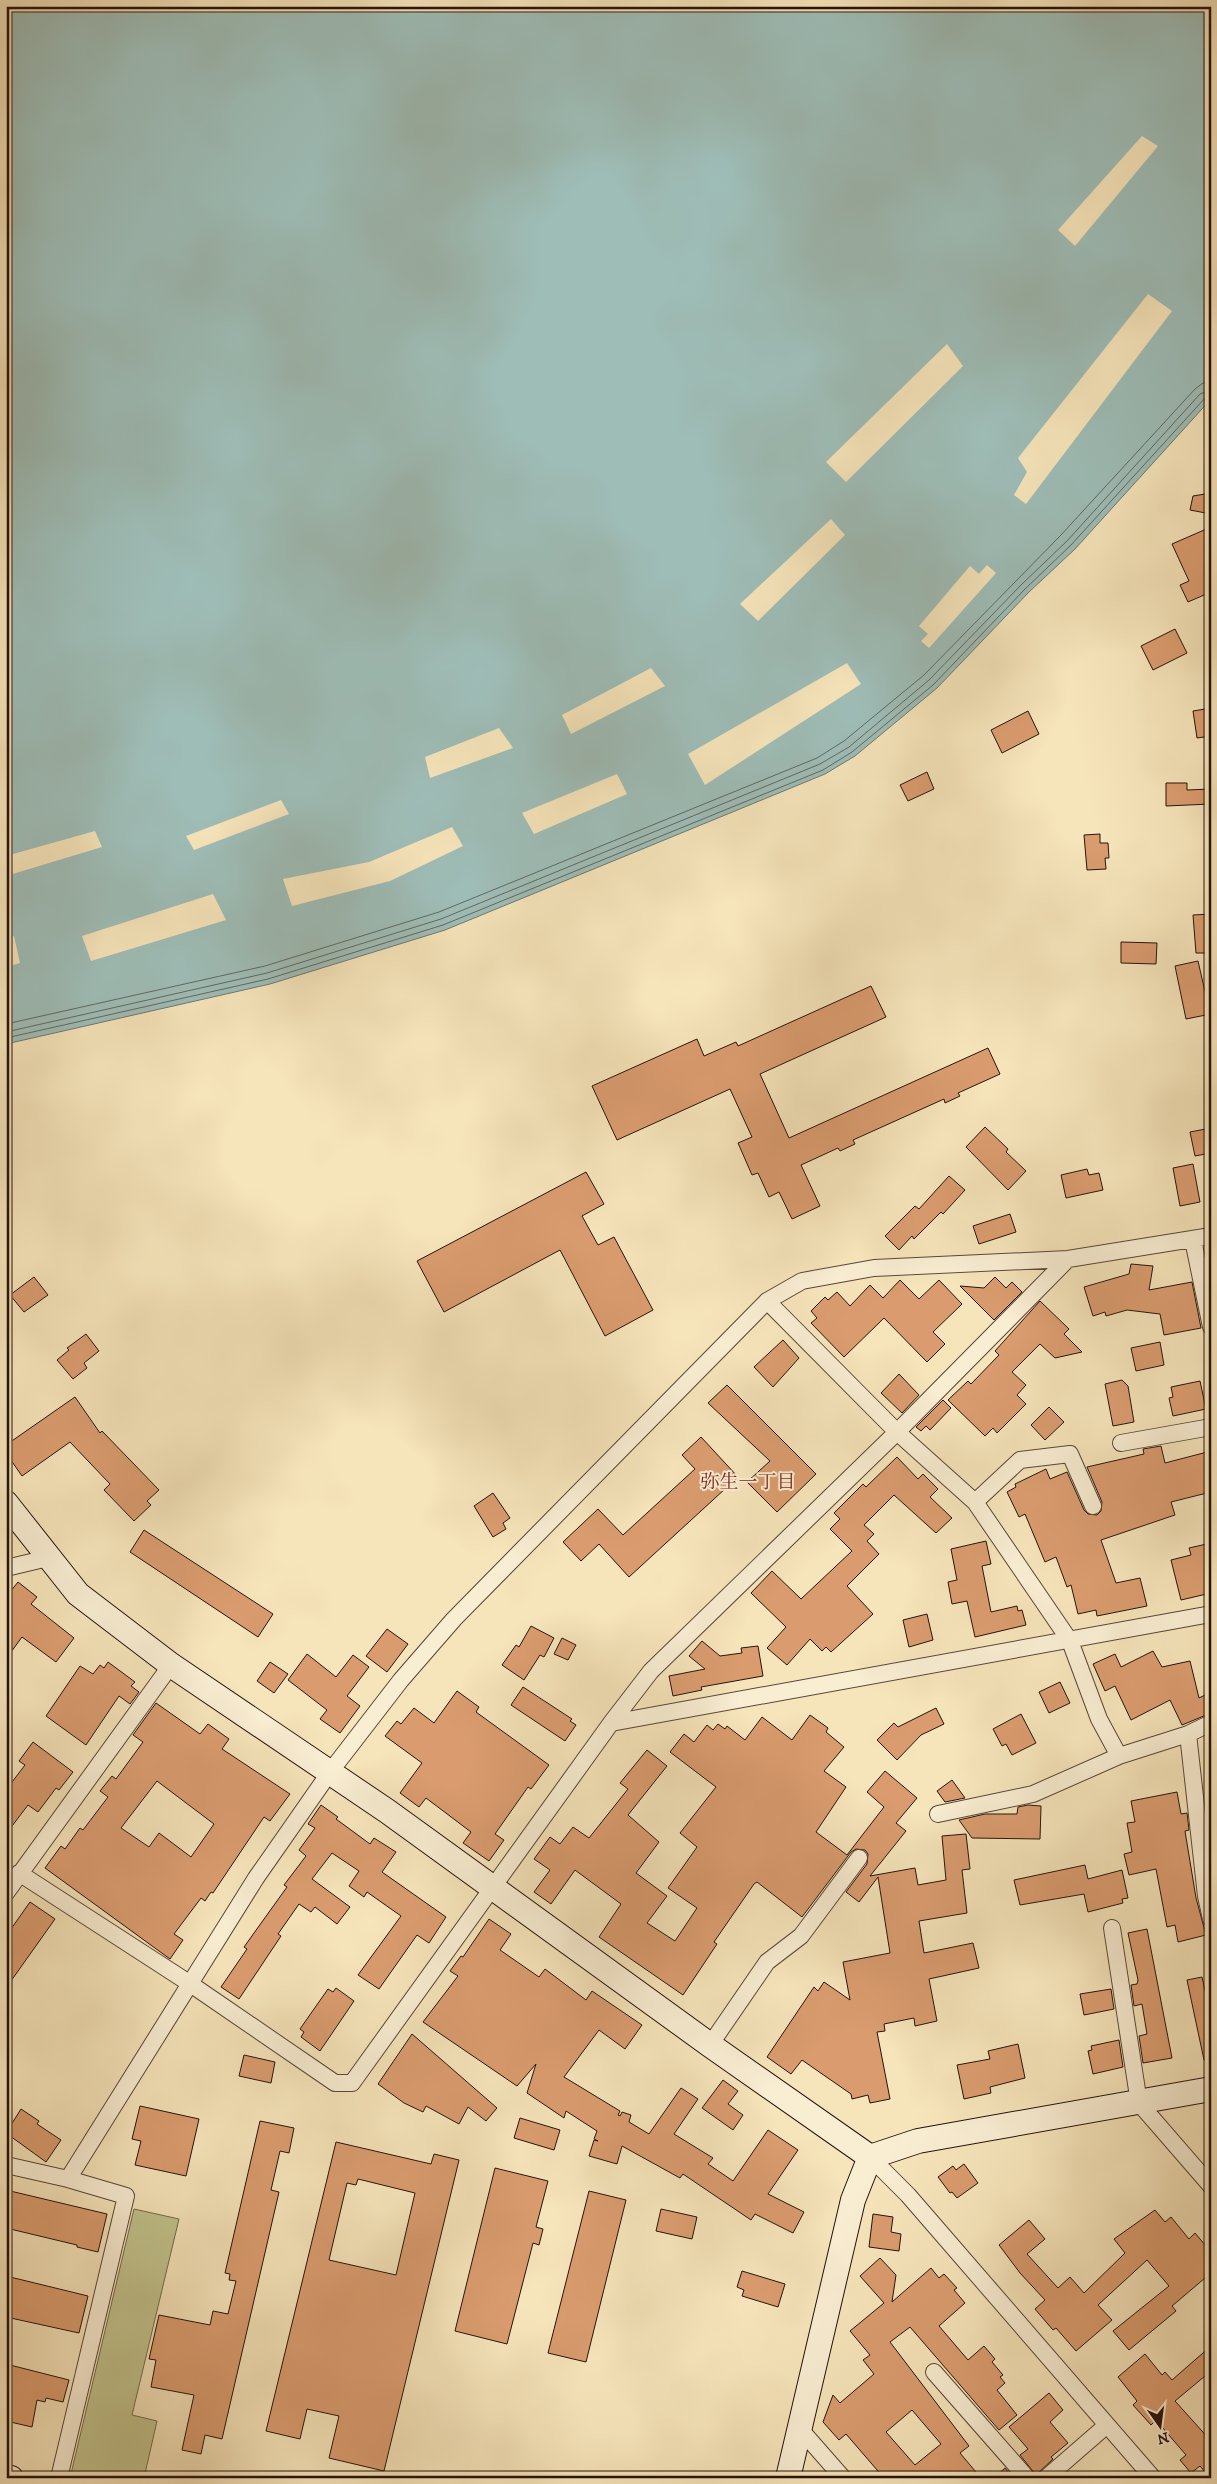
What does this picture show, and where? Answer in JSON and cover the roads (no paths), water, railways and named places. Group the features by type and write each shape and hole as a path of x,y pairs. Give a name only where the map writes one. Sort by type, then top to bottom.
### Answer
{"street":[{"path":"68,2179 256,1878 330,1772 400,1680 454,1619 767,1301 802,1281 874,1268 1068,1259 1211,1236"},
{"path":"1193,1240 1211,1326"},
{"path":"19,1873 189,1983 335,2084 352,2083 611,1723 651,1672 897,1432 1068,1259"},
{"path":"767,1301 897,1432 975,1502 1070,1641 1095,1710 1118,1756"},
{"path":"1122,1443 1211,1427"},
{"path":"975,1502 1020,1460 1070,1454 1092,1506"},
{"path":"6,1504 78,1594 171,1665 330,1772 710,2045 870,2157 908,2195 1153,2478"},
{"path":"6,1568 48,1558"},
{"path":"611,1723 1211,1614"},
{"path":"6,1893 171,1665"},
{"path":"938,1814 1034,1794 1118,1756 1188,1734 1211,1723"},
{"path":"1188,1734 1211,1919"},
{"path":"710,2045 767,1962 801,1936 859,1858"},
{"path":"1112,1928 1139,2103 1211,2186"},
{"path":"870,2157 918,2141 1211,2089"},
{"path":"788,2478 854,2200 870,2157"},
{"path":"6,2166 68,2179 126,2196 59,2478"},
{"path":"934,2372 1026,2478"},
{"path":"1046,2478 1107,2425"},
{"path":"800,2429 843,2478"},
{"path":"6,2477 11,2478"}],"water":[{"path":"6,6 1211,6 1211,399 1075,549 1029,592 937,688 855,756 825,774 445,930 270,984 6,1044"}],"district":[{"name":"弥生一丁目","path":"748,1481"}]}
